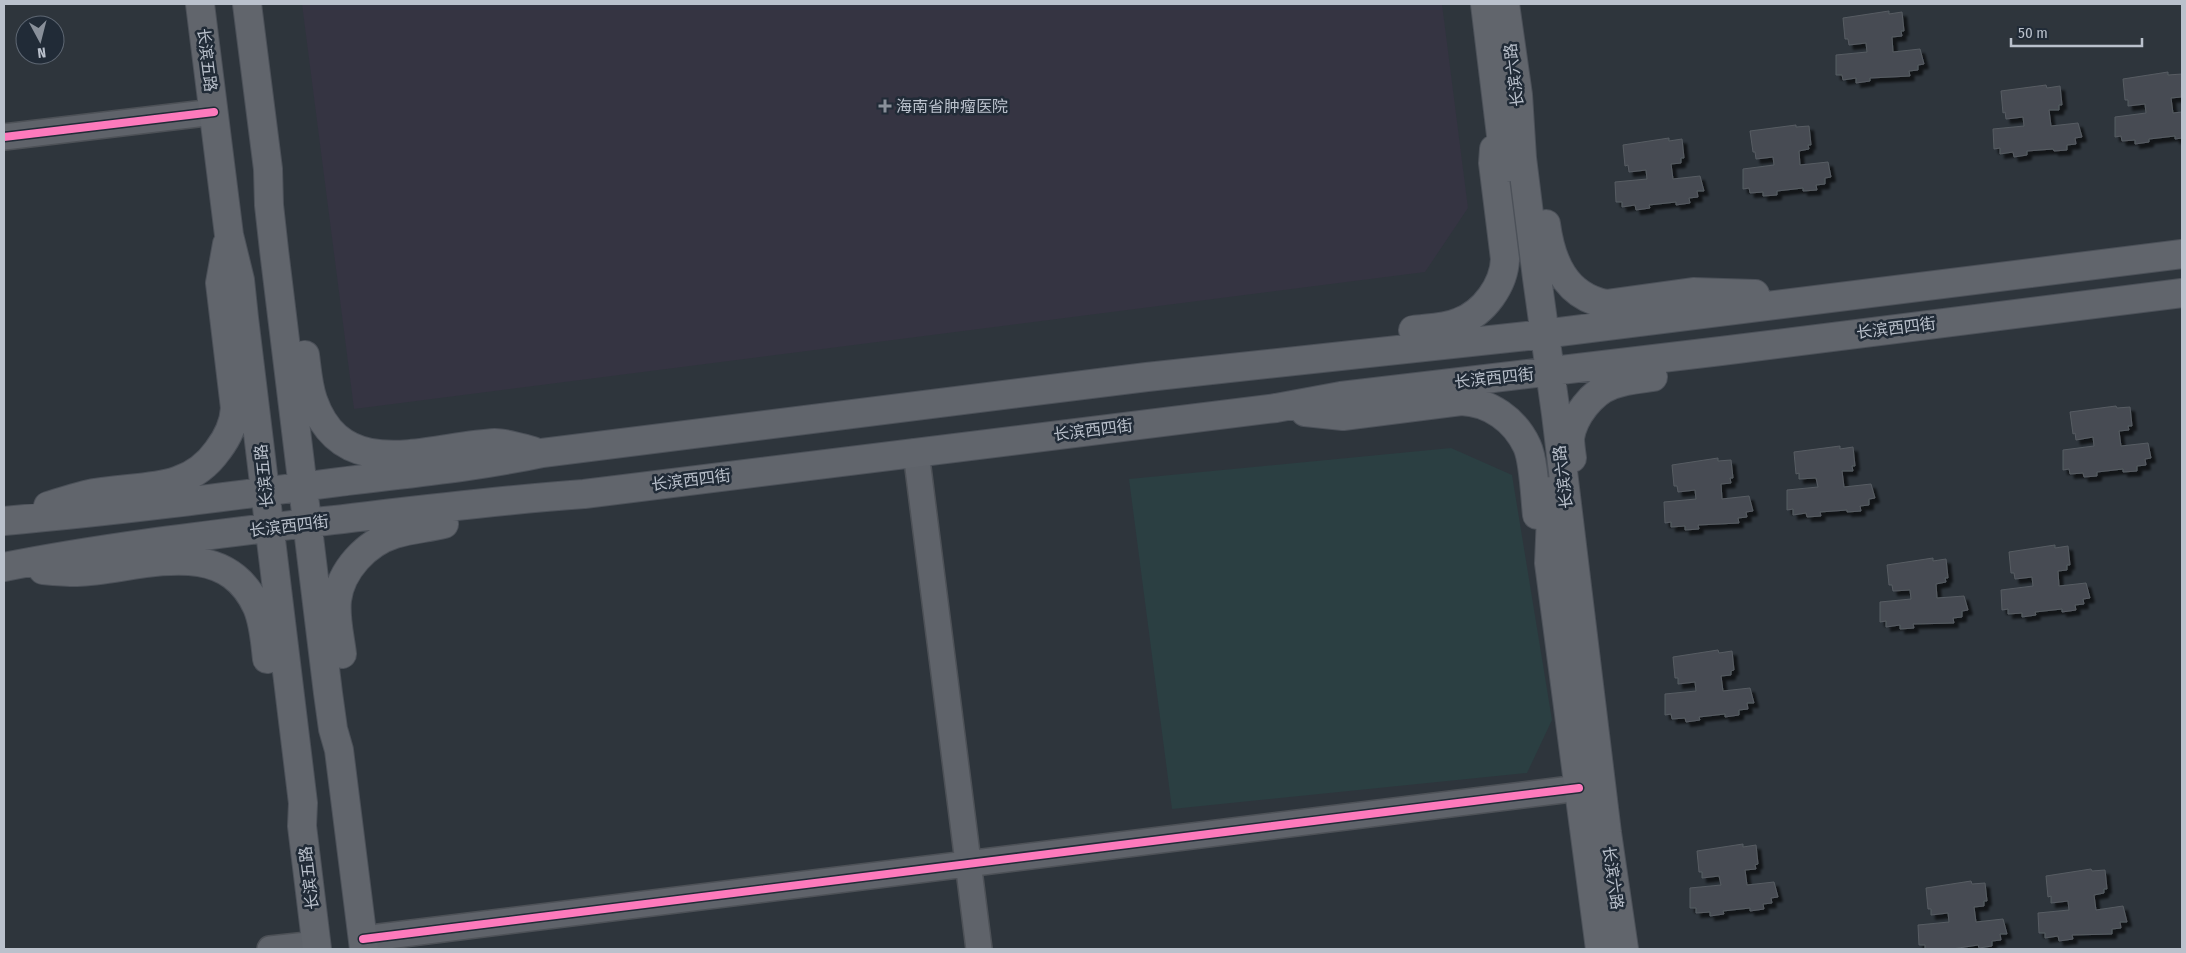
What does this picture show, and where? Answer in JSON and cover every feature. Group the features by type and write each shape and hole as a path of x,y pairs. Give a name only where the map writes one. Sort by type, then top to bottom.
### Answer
{"main road":[{"name":"长滨五路","path":"200,4 229,235 240,280 303,803 302,826 317,946"},
{"path":"247,4 268,169 269,205 302,487 330,711 339,750 363,944"},
{"name":"长滨六路","path":"1485,4 1522,158 1536,335 1541,372 1551,516 1561,562 1607,833 1624,949"},
{"name":"长滨六路","path":"1505,4 1507,96"},
{"path":"1507,96 1537,156 1548,241 1553,258 1560,273 1580,294 1592,301 1606,304 1693,292 1837,298"},
{"path":"1245,366 1330,341 1448,326 1470,317 1488,300 1504,271 1493,163 1507,96"},
{"path":"268,169 286,202 310,387 316,409 327,427 350,446 375,455 394,456 497,443 542,453"},
{"path":"4,521 86,494 181,481 198,472 210,462 229,434 234,418 234,398 220,283 229,235"},
{"path":"2145,259 2182,238"},
{"path":"4,521 85,514 265,492 500,462 542,453 1245,366 1536,335 2182,254"},
{"name":"长滨西四街","path":"4,567 76,553 269,528 506,500 584,494 1276,408 1341,396 1722,351 2182,293"},
{"path":"2150,297 2182,306"},
{"path":"1561,562 1580,515 1570,437 1583,410 1599,393 1609,386 1623,381 1655,377 1722,351"},
{"path":"1276,408 1343,416 1461,401 1475,402 1495,410 1512,424 1528,448 1538,518 1561,562"},
{"path":"339,750 350,727 337,599 343,579 356,560 379,540 395,534 584,494"},
{"path":"4,567 77,572 184,559 212,565 235,579 251,597 260,616 284,804 302,826"},
{"name":"长滨六路","path":"1561,562 1580,788 1600,949"}],"street":[{"path":"4,137 214,112"},
{"path":"916,452 978,949"},
{"path":"363,944 968,864 1580,788"},
{"path":"270,949 317,946"}],"shaded area":[{"name":"海南省肿瘤医院","path":"302,4 1442,4 1468,208 1425,272 354,409"}],"green space":[{"path":"1451,448 1512,475 1552,720 1527,773 1172,809 1129,479"}],"building":[{"path":"1889,11 1889,14 1902,12 1904,31 1901,31 1902,36 1892,37 1893,52 1920,49 1924,64 1918,65 1918,70 1909,71 1910,76 1870,78 1870,81 1856,83 1856,78 1843,80 1842,75 1836,75 1836,55 1867,52 1866,43 1849,45 1848,39 1845,39 1843,18"},
{"path":"2168,72 2168,75 2182,74 2181,97 2171,98 2173,113 2182,112 2182,138 2175,139 2175,136 2149,139 2149,142 2135,144 2135,140 2122,141 2121,136 2115,137 2115,117 2146,113 2145,104 2128,106 2128,100 2125,100 2123,79"},
{"path":"2046,85 2047,88 2060,86 2062,105 2059,105 2059,110 2049,110 2051,126 2078,123 2082,137 2075,138 2076,144 2067,145 2067,150 2027,151 2027,155 2014,157 2013,152 2000,154 2000,148 1994,149 1993,129 2024,126 2023,117 2006,119 2005,112 2003,113 2001,91"},
{"path":"1796,125 1796,127 1809,126 1811,145 1808,145 1809,149 1799,151 1800,165 1828,162 1831,177 1825,178 1825,184 1816,185 1817,190 1803,191 1803,188 1777,191 1777,195 1763,196 1763,192 1750,193 1749,188 1743,189 1743,169 1774,165 1773,157 1756,159 1750,131"},
{"path":"1669,138 1669,141 1682,139 1684,158 1681,158 1681,163 1671,164 1673,179 1700,176 1704,191 1697,191 1698,197 1689,198 1690,203 1676,205 1676,202 1649,205 1650,208 1636,210 1635,205 1622,207 1622,202 1616,202 1615,182 1647,179 1646,170 1629,172 1628,165 1625,166 1623,145"},
{"path":"2116,406 2117,408 2130,407 2132,426 2128,426 2129,430 2119,431 2121,446 2148,443 2151,458 2145,459 2146,465 2137,466 2137,471 2123,472 2123,469 2097,472 2097,476 2084,477 2083,473 2070,474 2069,469 2063,470 2063,450 2094,446 2093,437 2076,440 2075,433 2073,434 2070,412"},
{"path":"1840,446 1840,449 1853,447 1855,466 1852,466 1853,471 1842,471 1844,487 1871,484 1875,498 1869,499 1869,505 1860,506 1861,511 1820,512 1821,516 1807,517 1806,513 1793,515 1793,509 1787,510 1787,490 1818,487 1816,478 1799,479 1799,473 1796,474 1794,452"},
{"path":"1718,458 1718,461 1731,460 1733,478 1730,478 1731,483 1721,484 1722,499 1749,496 1753,511 1746,512 1747,517 1738,518 1739,523 1698,525 1699,529 1685,530 1685,526 1671,527 1671,522 1665,523 1664,502 1696,499 1695,490 1678,492 1677,486 1674,486 1672,465"},
{"path":"2055,545 2055,548 2068,546 2070,565 2067,565 2067,570 2058,571 2059,586 2086,583 2090,598 2083,599 2084,604 2075,605 2076,610 2062,612 2062,609 2035,612 2036,615 2022,617 2022,613 2008,614 2008,609 2002,610 2001,590 2033,586 2032,577 2015,579 2014,573 2011,573 2009,552"},
{"path":"1933,558 1933,561 1946,559 1948,578 1945,578 1946,582 1936,584 1937,598 1964,596 1968,610 1962,611 1962,617 1953,618 1954,623 1913,624 1914,628 1900,629 1900,625 1886,627 1886,621 1880,622 1880,602 1911,599 1910,590 1893,591 1892,585 1889,585 1887,565"},
{"path":"1718,650 1719,653 1732,651 1734,670 1731,671 1731,675 1721,676 1723,691 1750,688 1754,703 1747,703 1748,709 1739,710 1739,715 1725,717 1725,714 1699,717 1700,720 1686,722 1685,718 1672,719 1671,714 1665,715 1665,694 1696,691 1695,682 1678,684 1678,678 1675,678 1673,657"},
{"path":"1743,844 1743,847 1756,845 1758,864 1755,865 1756,869 1745,870 1747,885 1774,882 1778,897 1771,898 1772,903 1763,904 1764,909 1750,911 1750,908 1723,911 1724,914 1710,916 1710,912 1696,913 1696,908 1690,908 1690,888 1721,885 1719,876 1702,878 1702,872 1699,872 1697,851"},
{"path":"2091,869 2092,871 2105,870 2107,889 2104,889 2104,893 2094,895 2096,910 2123,906 2127,922 2120,922 2121,928 2112,929 2112,934 2072,935 2073,939 2059,941 2058,936 2045,938 2045,933 2039,933 2038,913 2069,910 2068,901 2051,903 2051,896 2048,897 2046,876"},
{"path":"1971,881 1972,884 1985,883 1987,901 1984,901 1984,906 1974,907 1976,922 2003,919 2007,934 2000,934 2001,940 1992,941 1992,946 1979,948 1978,945 1952,949 1925,949 1925,945 1919,945 1918,925 1949,922 1948,913 1931,915 1931,909 1928,909 1926,888"}],"cycle path":[{"path":"4,137 214,112"},
{"path":"363,939 1579,788"}],"place":[{"name":"海南省肿瘤医院","path":"885,106"}]}
